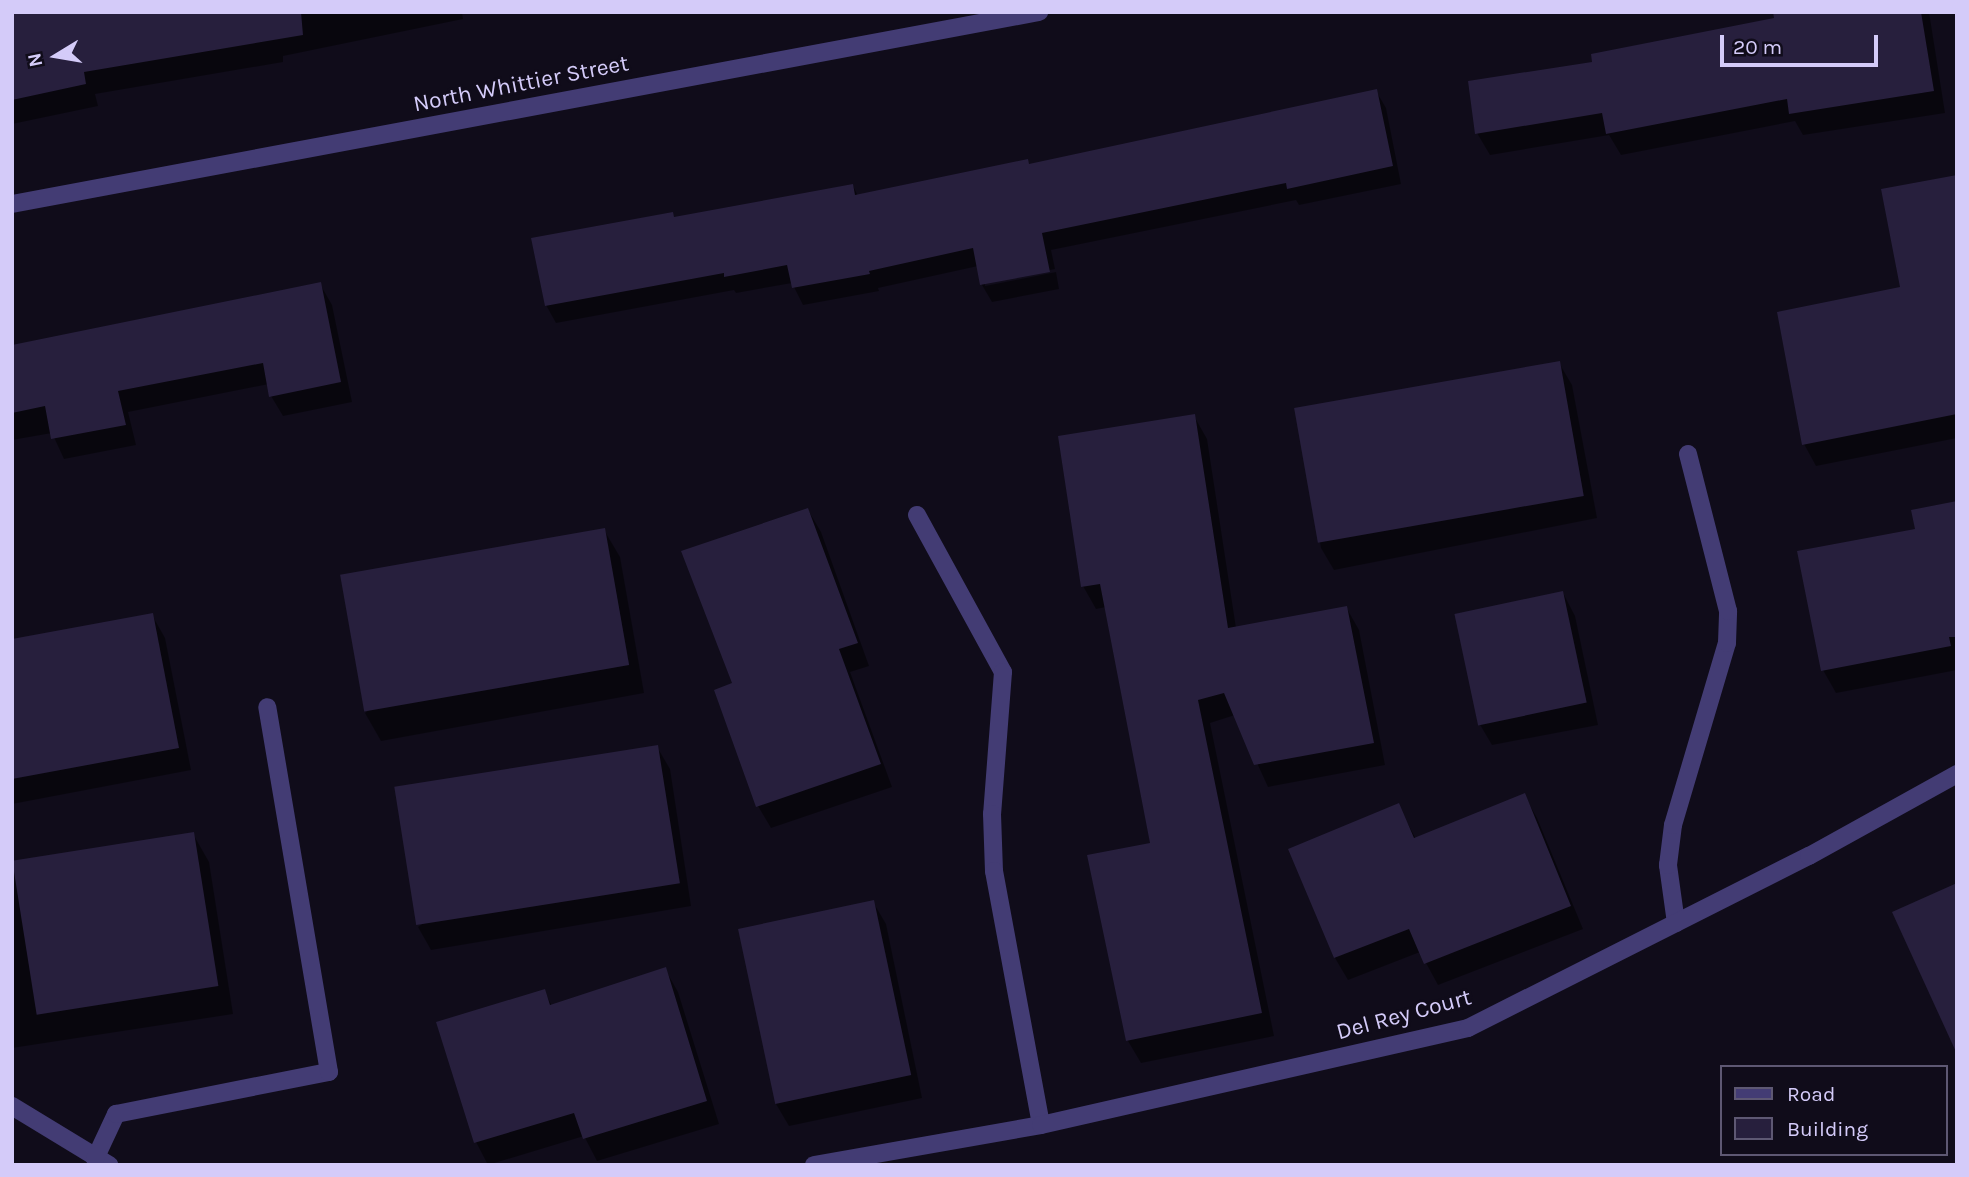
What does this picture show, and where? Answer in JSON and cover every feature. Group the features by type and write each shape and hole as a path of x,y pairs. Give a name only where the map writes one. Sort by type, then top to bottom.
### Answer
{"street":[{"name":"North Whittier Street","path":"12,204 1040,12"},
{"path":"1676,923 1668,865 1673,825 1727,643 1728,611 1688,454"},
{"path":"917,515 1003,672 992,814 994,871 1041,1125"},
{"path":"12,1106 102,1162 116,1114 329,1072 267,707"},
{"name":"Del Rey Court","path":"814,1165 1041,1125 1468,1028 1809,856 1957,774"}],"building":[{"path":"12,12 301,12 303,35 84,72 86,84 12,100"},
{"path":"1773,12 1921,12 1934,91 1789,114 1787,99 1606,134 1602,113 1475,134 1468,81 1592,62 1591,54 1774,18"},
{"path":"1377,89 1393,166 1287,189 1286,183 1042,233 1050,272 980,285 973,248 869,271 870,274 792,288 787,265 724,277 724,273 545,306 531,238 673,212 674,217 853,184 855,195 1028,159 1029,164"},
{"path":"1957,175 1957,414 1802,445 1777,312 1900,287 1881,189"},
{"path":"321,282 341,382 269,397 263,363 118,391 126,425 51,439 45,406 12,413 12,345"},
{"path":"1560,361 1584,496 1318,543 1294,408"},
{"path":"1195,414 1228,628 1347,606 1374,743 1254,765 1224,693 1198,700 1262,1013 1126,1041 1087,855 1150,843 1100,584 1081,587 1058,436"},
{"path":"1957,501 1957,637 1949,637 1951,646 1821,671 1797,551 1915,529 1911,510"},
{"path":"808,508 858,643 839,649 881,764 756,807 714,690 732,683 681,551"},
{"path":"605,528 629,665 364,712 340,575"},
{"path":"1563,591 1587,703 1478,726 1454,614"},
{"path":"153,613 179,748 12,779 12,639"},
{"path":"658,745 680,883 416,925 394,787"},
{"path":"1525,793 1571,906 1424,964 1409,929 1334,958 1288,849 1399,803 1414,838"},
{"path":"194,832 218,986 37,1015 12,861"},
{"path":"1957,883 1957,1054 1892,912"},
{"path":"874,900 911,1075 775,1104 738,929"},
{"path":"666,967 707,1101 583,1139 574,1113 474,1143 436,1022 545,989 550,1005"}]}
